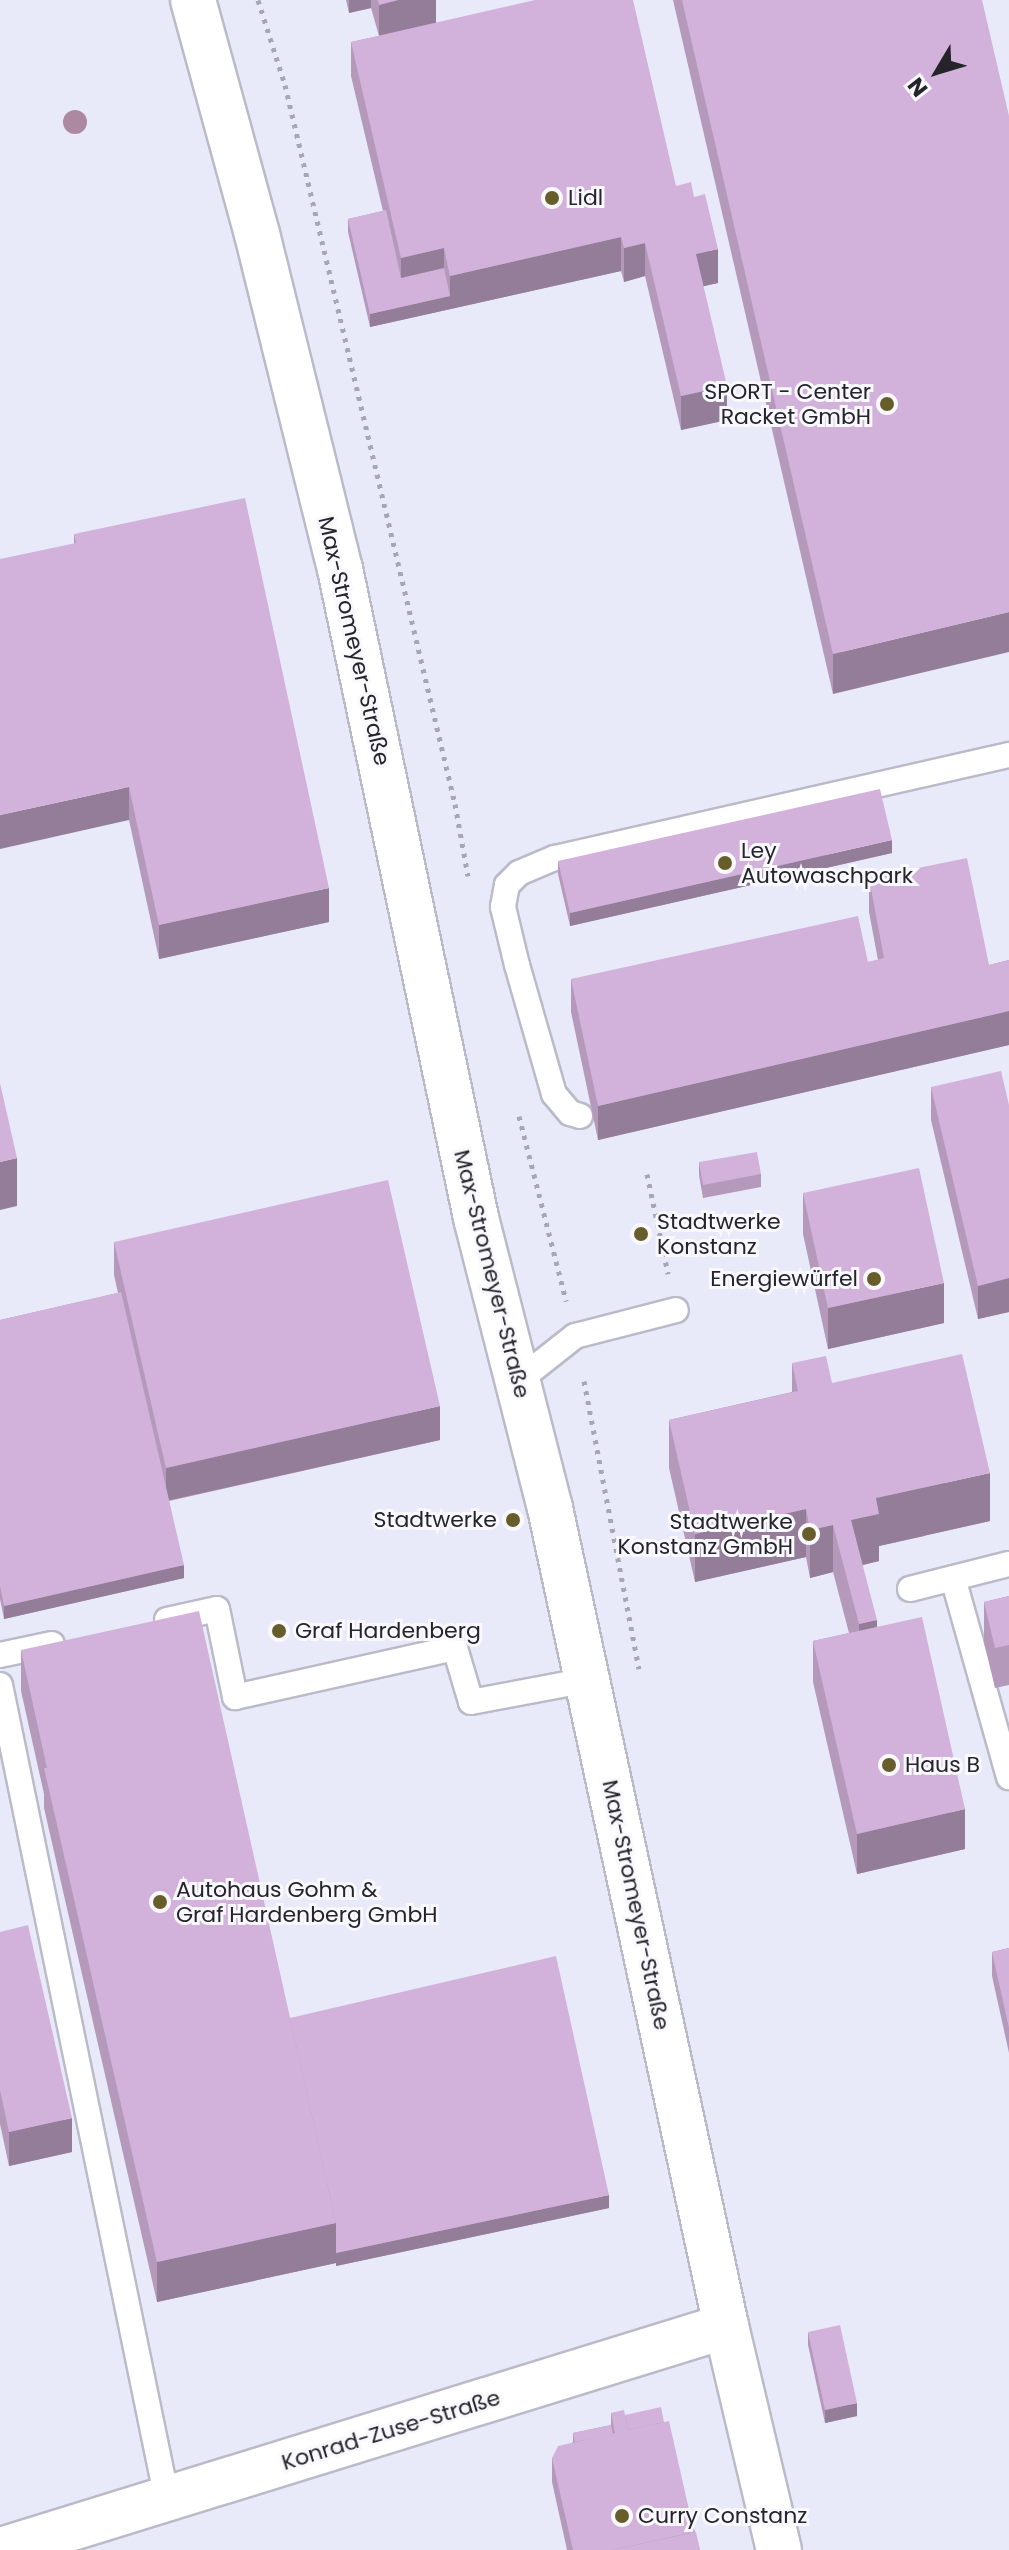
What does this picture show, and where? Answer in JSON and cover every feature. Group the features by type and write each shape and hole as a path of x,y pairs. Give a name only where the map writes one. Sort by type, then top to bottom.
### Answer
{"street":[{"name":"Max-Stromeyer-Straße","path":"193,0 257,234 340,569 466,1173 550,1508 726,2326 779,2550"},
{"name":"Konrad-Zuse-Straße","path":"1,2550 58,2542 167,2499 726,2326"}],"lane":[{"path":"580,1116 570,1113 554,1094 517,965 503,907 507,885 519,873 555,858 1009,755"},
{"path":"518,1381 575,1336 676,1310"},
{"path":"910,1589 1009,1564"},
{"path":"953,1578 1009,1777"},
{"path":"139,1625 217,1609 235,1697 455,1648 471,1702 587,1680"},
{"path":"0,1655 77,1639"},
{"path":"0,1685 167,2499"}],"path":[{"path":"258,0 285,85 455,804 469,881"},
{"path":"518,1111 575,1336 641,1678"},
{"path":"647,1174 676,1310"}],"building":[{"path":"378,0 398,0 379,5"},
{"path":"535,0 633,0 676,186 691,182 694,197 705,194 718,249 696,254 727,386 681,396 645,243 624,248 621,237 450,276 444,248 401,258 351,42"},
{"name":"SPORT - Center Racket GmbH","path":"682,0 982,0 1009,116 1009,612 833,654"},
{"path":"386,210 401,278 444,268 450,296 370,314 348,219"},
{"path":"245,498 329,888 159,925 129,787 0,815 0,559 76,543 74,534"},
{"name":"Ley Autowaschpark","path":"880,789 892,840 570,913 558,861"},
{"path":"967,858 989,965 1009,960 1009,1011 598,1106 571,979 858,916 868,962 884,958 869,878"},
{"path":"1001,1071 1009,1105 1009,1278 978,1286 931,1087"},
{"path":"0,1083 17,1158 0,1162"},
{"path":"757,1152 761,1174 703,1185 699,1162"},
{"name":"Energiewürfel","path":"919,1168 944,1283 828,1308 803,1193"},
{"path":"388,1180 440,1406 166,1468 114,1242"},
{"path":"121,1292 184,1565 4,1606 0,1586 0,1320"},
{"name":"Stadtwerke Konstanz GmbH","path":"962,1354 990,1473 876,1498 879,1514 851,1520 877,1620 859,1624 833,1525 810,1530 806,1509 695,1534 669,1420 798,1391 792,1363 826,1356 832,1383"},
{"path":"1009,1596 1009,1645 995,1648 984,1602"},
{"name":"Autohaus Gohm & Graf Hardenberg GmbH","path":"199,1611 336,2223 157,2262 44,1768 47,1768 21,1650"},
{"name":"Haus B","path":"922,1617 965,1809 857,1834 813,1641"},
{"path":"28,1925 72,2118 9,2132 0,2090 0,1932"},
{"path":"1009,1948 1009,2028 992,1952"},
{"path":"556,1956 609,2195 336,2253 336,2223 290,2018"},
{"path":"840,2325 857,2403 825,2410 808,2332"},
{"path":"661,2407 664,2422 628,2430 625,2415"},
{"name":"Curry Constanz","path":"624,2410 628,2430 669,2421 694,2532 612,2550 573,2550 552,2458 558,2446 615,2433 611,2413"},
{"path":"611,2425 613,2434 575,2442 573,2433"},
{"path":"696,2532 700,2550 612,2550"}],"place":[{"name":"Lidl","path":"552,198"},
{"name":"SPORT - Center Racket GmbH","path":"887,404"},
{"name":"Ley Autowaschpark","path":"725,863"},
{"name":"Stadtwerke Konstanz","path":"641,1234"},
{"name":"Energiewürfel","path":"874,1279"},
{"name":"Stadtwerke","path":"513,1520"},
{"name":"Stadtwerke Konstanz GmbH","path":"809,1534"},
{"name":"Graf Hardenberg","path":"279,1631"},
{"name":"Haus B","path":"889,1765"},
{"name":"Autohaus Gohm & Graf Hardenberg GmbH","path":"160,1902"},
{"name":"Curry Constanz","path":"622,2516"}]}
